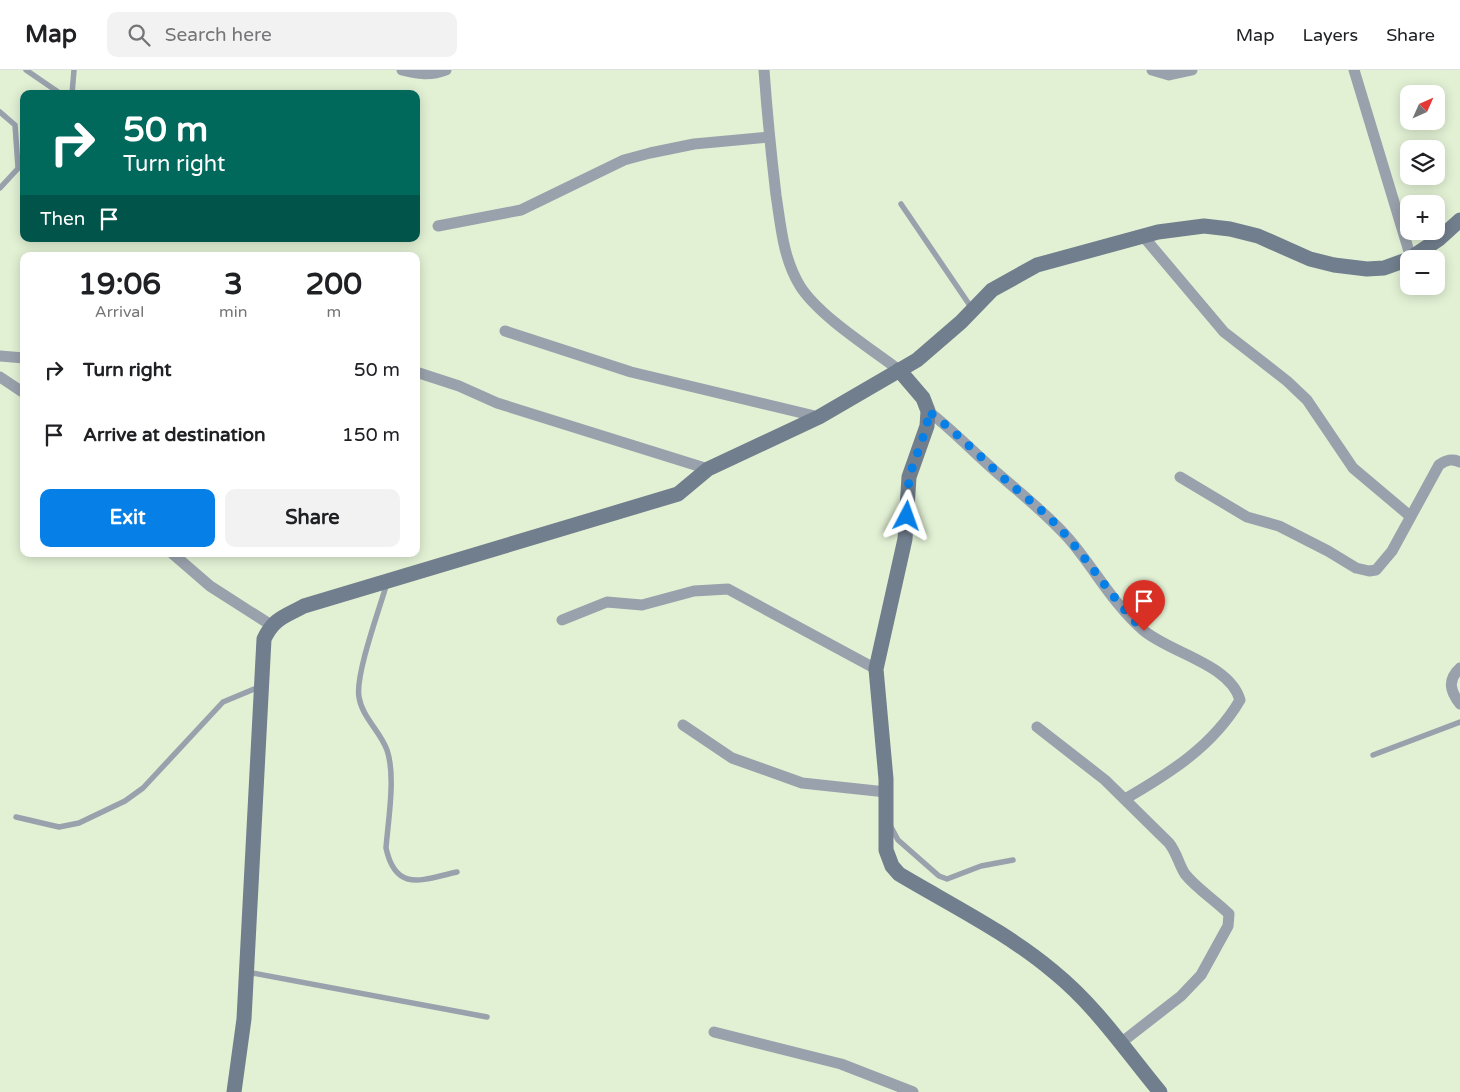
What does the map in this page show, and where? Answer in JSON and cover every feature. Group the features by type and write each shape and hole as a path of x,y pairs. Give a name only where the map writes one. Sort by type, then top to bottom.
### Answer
{"street":[{"path":"402,70 417,74 438,73 446,70"},
{"path":"764,70 769,137 783,248 801,287 822,310 899,370 923,398 928,411 927,426 909,477 905,539 876,668 886,792 886,850 892,866 899,874 1037,958 1077,992 1122,1042 1160,1092"},
{"path":"1152,70 1169,75 1192,70"},
{"path":"1354,70 1406,250"},
{"path":"438,226 521,210 624,160 650,152 694,144 769,137"},
{"path":"1423,250 1440,239 1460,220"},
{"path":"234,1092 244,1019 264,639 270,625 304,606 388,583 678,494 708,469 819,416 917,360 992,290 1037,265 1143,236 1204,226 1258,236 1310,259 1334,265 1375,269 1400,262"},
{"path":"1143,236 1224,332 1307,400 1353,468 1410,516"},
{"path":"505,331 631,372 819,416"},
{"path":"0,356 20,358"},
{"path":"420,373 459,386 497,403 708,469"},
{"path":"0,377 20,390"},
{"path":"928,411 956,432 1000,475 1042,509 1070,540 1124,611 1144,631 1225,677 1237,689 1240,700 1220,730 1174,771 1125,800"},
{"path":"1180,477 1247,518 1278,526 1328,551 1356,568 1369,571 1376,570 1384,562 1439,465 1445,461 1455,460 1460,462"},
{"path":"176,557 210,586 270,625"},
{"path":"562,620 607,602 642,605 694,591 728,589 876,668"},
{"path":"1460,668 1453,675 1451,682 1451,689 1460,704"},
{"path":"683,725 732,758 802,783 886,792"},
{"path":"1037,727 1088,765 1125,800 1169,843 1176,852 1184,872 1229,914 1230,919 1218,945 1193,986 1122,1042"},
{"path":"714,1032 841,1064 913,1092"}],"lane":[{"path":"26,70 54,90"},
{"path":"72,90 74,70"},
{"path":"0,112 15,125 18,167 0,188"},
{"path":"901,204 972,310"},
{"path":"388,583 362,668 359,696 364,714 388,750 390,772 386,848 388,858 402,877 413,882 458,872"},
{"path":"16,817 59,827 79,823 125,801 143,788 223,702 261,686"},
{"path":"1373,755 1460,722"},
{"path":"886,818 898,840 939,876 947,879 982,866 1013,860"},
{"path":"247,972 487,1017"}],"route":[{"path":"907,516 909,477 927,426 928,411 956,432 1000,475 1042,509 1070,540 1124,611 1144,631"}]}
